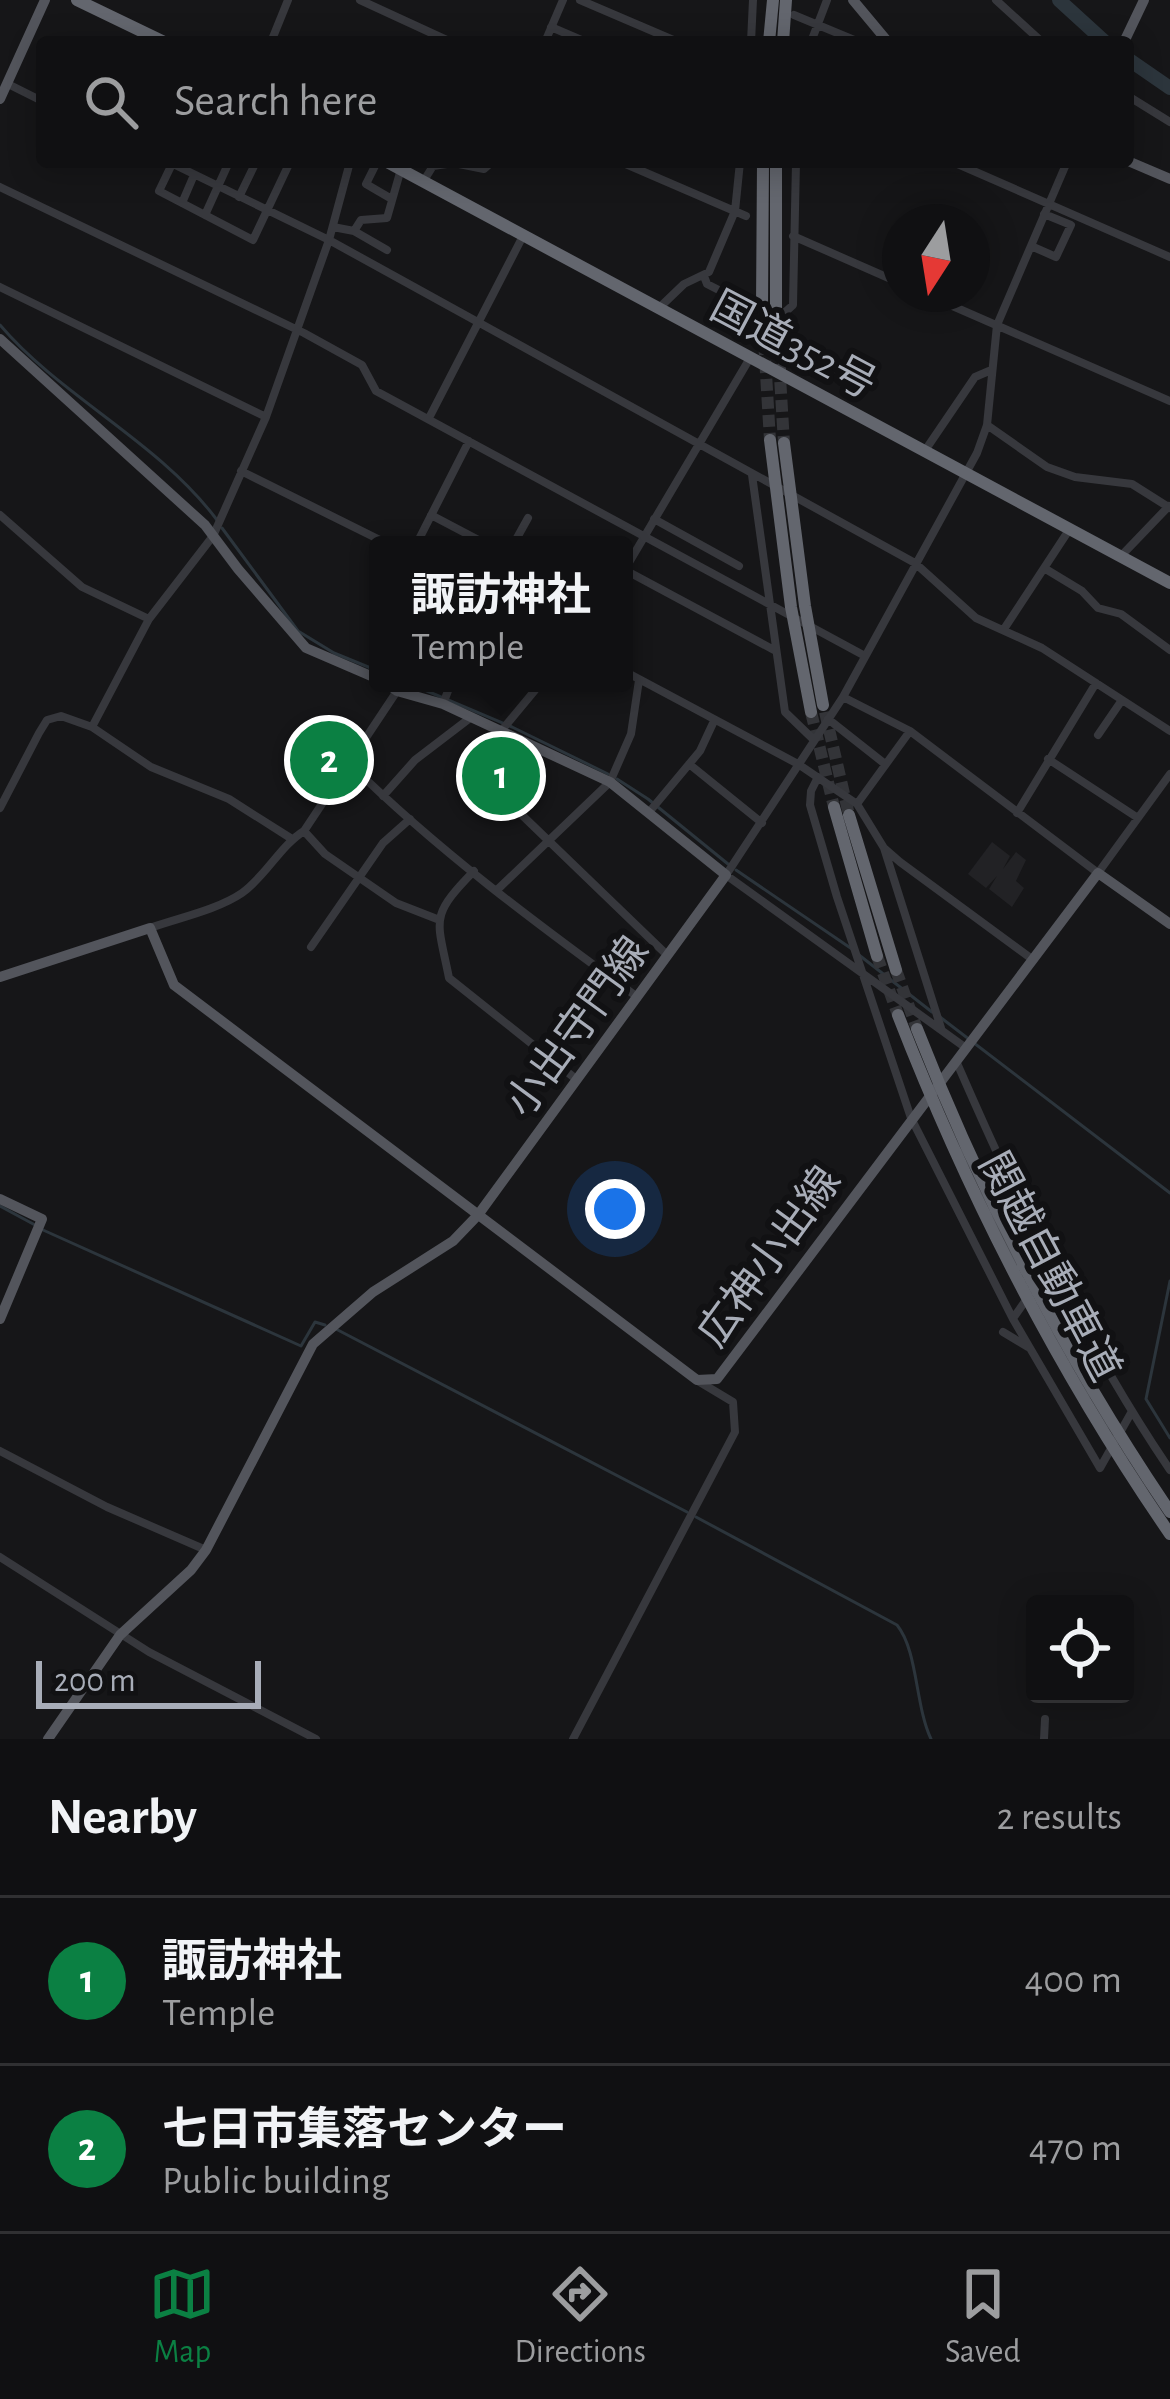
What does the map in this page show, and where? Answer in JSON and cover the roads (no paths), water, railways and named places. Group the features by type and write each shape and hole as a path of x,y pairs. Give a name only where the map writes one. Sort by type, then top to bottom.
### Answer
{"highway":[{"path":"77,0 152,36"},
{"path":"783,36 786,0"},
{"path":"762,1 768,36"},
{"name":"国道352号","path":"397,168 1170,584"},
{"path":"763,168 774,311"},
{"path":"774,311 776,168"},
{"path":"777,442 791,607 821,712"},
{"path":"834,807 877,956"},
{"path":"853,809 896,970"},
{"name":"関越自動車道","path":"898,1015 949,1142 1016,1282 1098,1426 1170,1534"},
{"name":"関越自動車道","path":"917,1029 961,1136 1037,1295 1108,1418 1170,1512"}],"main road":[{"path":"0,99 46,0"},
{"path":"853,0 883,36"},
{"path":"1127,36 1144,0"},
{"path":"1134,164 1170,179"},
{"path":"0,339 213,536 306,648 369,675"},
{"path":"401,692 443,704 610,782 726,875"},
{"path":"1098,873 1170,924"},
{"name":"広神小出線","path":"150,928 174,985 697,1380 717,1379 1098,873"},
{"name":"小出守門線","path":"49,1739 120,1635 206,1550 314,1344 373,1292 453,1241 478,1214 726,875"},
{"path":"0,977 150,928"},
{"path":"0,1199 42,1220 0,1319"}],"street":[{"path":"273,36 288,0"},
{"path":"360,0 438,36"},
{"path":"547,36 563,0"},
{"path":"580,0 664,36"},
{"path":"813,36 827,0"},
{"path":"996,0 1035,36"},
{"path":"753,36 762,1"},
{"path":"794,15 845,36"},
{"path":"551,27 572,36"},
{"path":"8,84 36,98"},
{"path":"1134,100 1170,122"},
{"path":"169,168 159,191 253,239 287,168"},
{"path":"181,168 329,240 915,562 976,618 1042,648 1170,731"},
{"path":"182,203 194,168"},
{"path":"205,215 226,168"},
{"path":"239,197 253,168"},
{"path":"92,727 149,620 213,536 266,417 329,240 348,168"},
{"path":"374,168 366,184 390,198"},
{"path":"423,182 432,168"},
{"path":"635,168 746,216"},
{"path":"658,309 684,284 709,272 735,211 739,168"},
{"path":"704,275 707,284 730,296 774,311 794,301 796,168"},
{"path":"964,168 1047,209 1170,257"},
{"path":"966,1048 726,875 814,740 821,712 843,697 965,473 987,424 997,325 1064,168"},
{"path":"354,231 361,220 387,218 400,170"},
{"path":"0,187 362,365 376,391 865,656"},
{"path":"1031,246 1057,257 1071,225 1047,209"},
{"path":"333,227 354,231 387,250"},
{"path":"429,418 523,236"},
{"path":"793,236 882,275"},
{"path":"0,287 266,417"},
{"path":"774,311 781,375"},
{"path":"967,312 1170,401"},
{"path":"633,555 750,358"},
{"path":"924,452 975,377 989,371"},
{"path":"987,424 1047,467 1076,477 1132,484 1169,507 1121,557"},
{"path":"420,536 469,441"},
{"path":"241,471 372,536"},
{"path":"756,476 768,605 785,712 814,740"},
{"path":"0,514 82,587 149,620"},
{"path":"431,515 471,536"},
{"path":"518,536 528,518"},
{"path":"654,519 739,566"},
{"path":"1004,629 1069,530"},
{"path":"1044,568 1082,591 1098,608 1120,614 1170,650"},
{"path":"633,576 775,651"},
{"path":"633,676 818,777 853,809 884,848 1032,959"},
{"path":"497,890 610,782 631,734 639,679"},
{"path":"1017,813 1096,683"},
{"path":"150,928 240,894 304,831 396,692"},
{"path":"443,704 448,692"},
{"path":"502,730 534,692"},
{"path":"843,697 910,731 1098,873 1170,774"},
{"path":"1098,735 1122,700"},
{"path":"821,712 885,764"},
{"path":"0,808 47,721 61,716 92,727 151,767 229,799 292,839"},
{"path":"382,796 415,760 470,718"},
{"path":"650,811 709,738 714,721"},
{"path":"853,809 910,731"},
{"path":"1048,759 1138,818"},
{"path":"349,763 497,890 636,996"},
{"path":"689,764 762,823"},
{"path":"818,777 810,805 837,897 914,1115 1030,1348 1100,1468 1130,1415"},
{"path":"499,793 666,953"},
{"path":"311,947 383,843 410,819"},
{"path":"304,831 325,854 396,903 437,919"},
{"path":"884,848 942,1029"},
{"path":"474,871 443,904 437,919 449,978 578,1080"},
{"path":"954,1064 1049,1267 1130,1415 1170,1469"},
{"path":"947,1182 1014,1196"},
{"path":"1014,1317 1049,1267"},
{"path":"1004,1332 1030,1348"},
{"path":"573,1739 735,1432 733,1402 697,1380"},
{"path":"0,1451 107,1507 206,1550"},
{"path":"0,1557 120,1635 316,1739"},
{"path":"1044,1739 1045,1719"}],"waterway":[{"path":"1059,0 1098,36"},
{"path":"1134,63 1170,88"},
{"path":"0,325 51,375 167,466 217,520"},
{"path":"222,528 298,631 369,667"},
{"path":"429,692 608,774"},
{"path":"617,779 728,864"},
{"path":"736,870 852,949"},
{"path":"859,955 932,1012"},
{"path":"940,1017 1170,1193"},
{"path":"0,1206 35,1225"},
{"path":"43,1230 301,1346 315,1322 325,1325"},
{"path":"1170,1281 1146,1399 1170,1438"},
{"path":"334,1328 687,1512"},
{"path":"696,1517 897,1625 909,1649 931,1739"}],"tunnel":[{"path":"762,307 770,440"},
{"path":"776,310 784,443"},
{"path":"811,712 834,807"},
{"path":"825,712 849,815"},
{"path":"877,956 898,1015"},
{"path":"896,970 917,1029"}],"place":[{"name":"七日市集落センター","path":"329,760"},
{"name":"諏訪神社","path":"501,776"}]}
